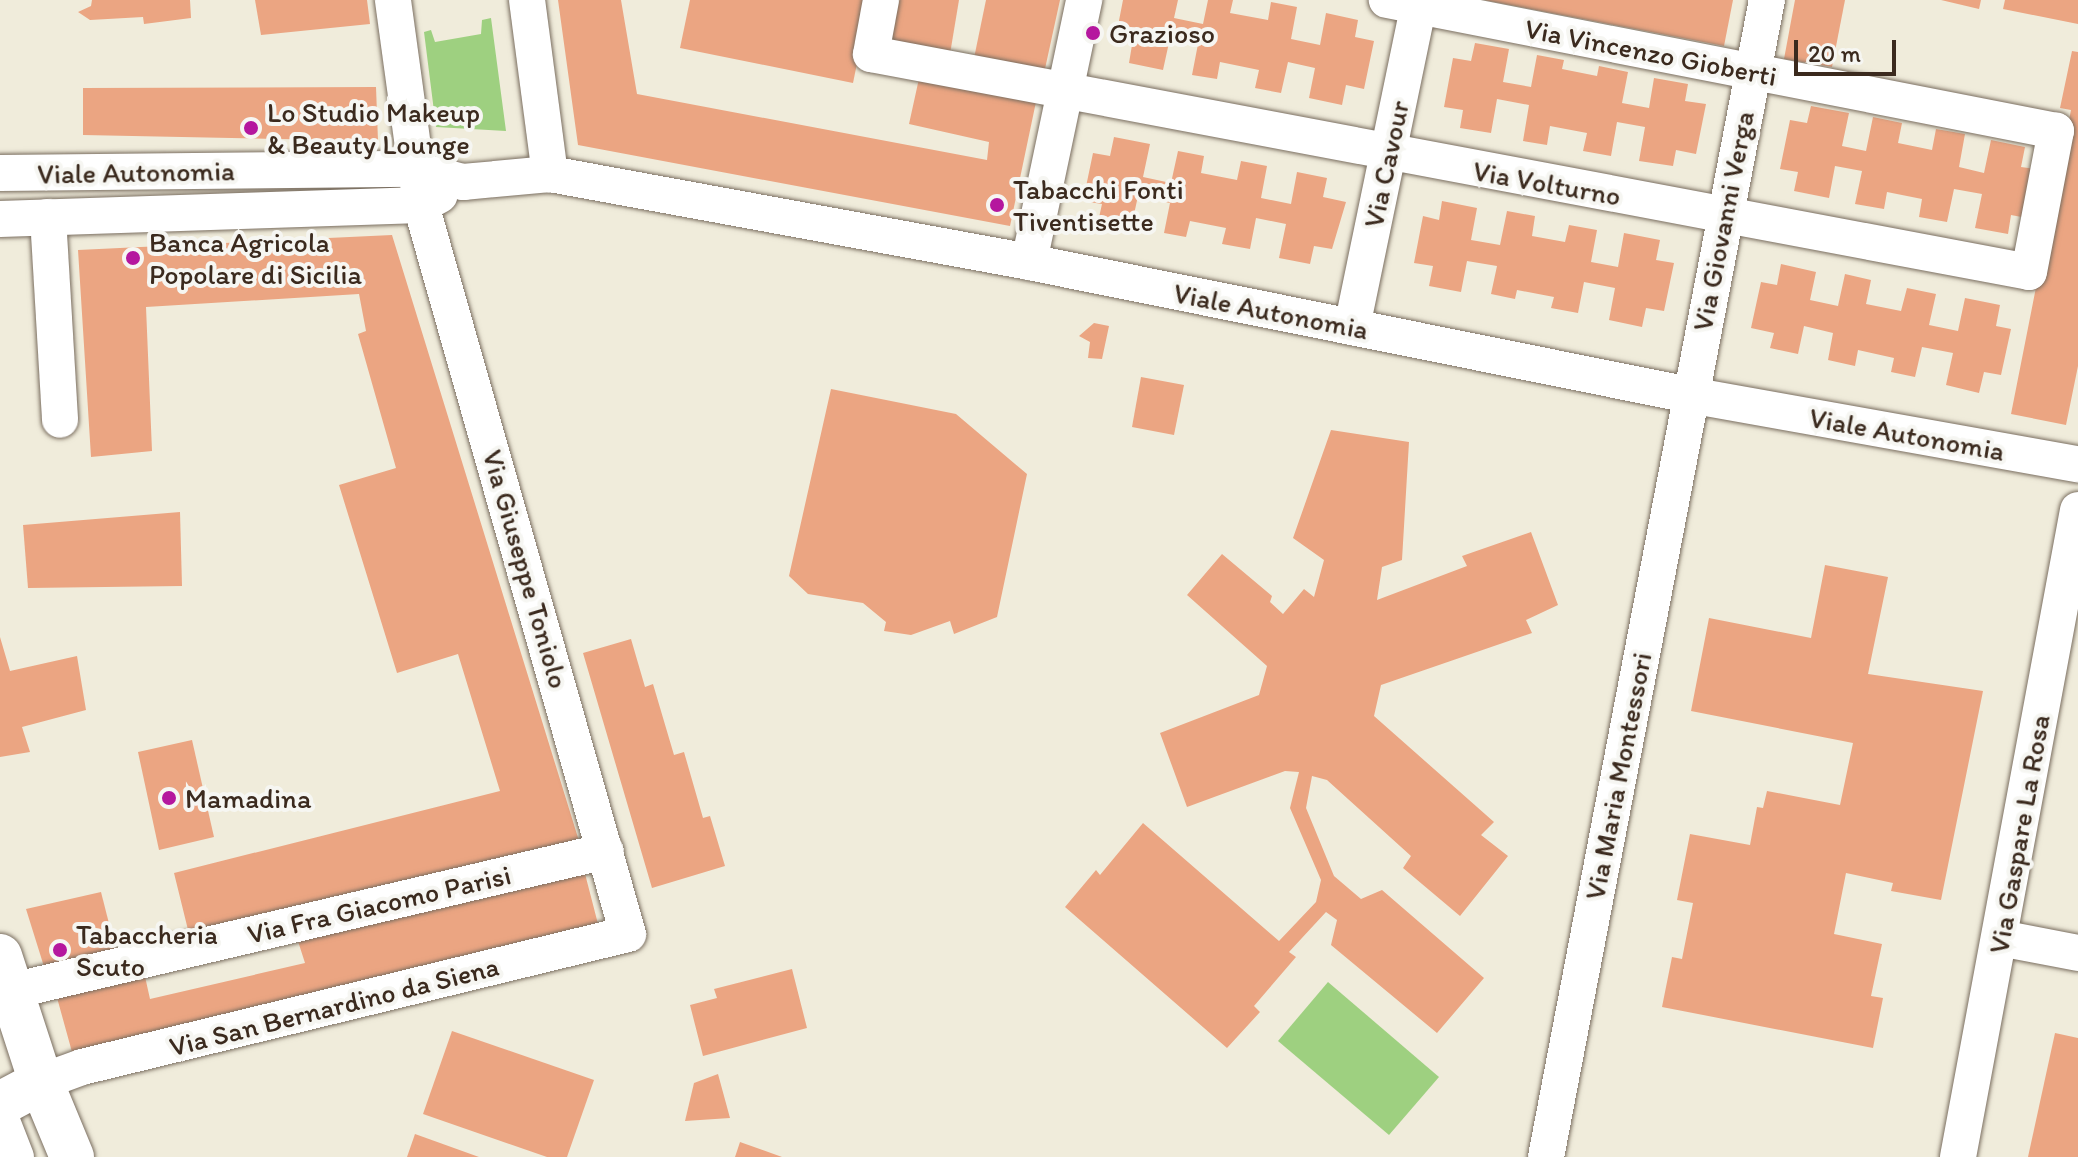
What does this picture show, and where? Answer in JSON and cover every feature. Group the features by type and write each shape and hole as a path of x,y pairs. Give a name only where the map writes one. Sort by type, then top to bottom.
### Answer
{"main road":[{"path":"6,973 41,1082 72,1157"},
{"path":"0,1104 41,1082"}],"street":[{"name":"Via Giuseppe Toniolo","path":"393,0 413,169 421,205 628,934"},
{"path":"527,0 550,174"},
{"name":"Via Volturno","path":"881,0 871,54 1065,94 2029,272"},
{"path":"1029,262 1084,0"},
{"name":"Via Giovanni Verga","path":"1689,395 1767,0"},
{"name":"Via Vincenzo Gioberti","path":"1409,2 2056,131 2029,272"},
{"name":"Via Cavour","path":"1352,327 1389,154 1409,2"},
{"name":"Viale Autonomia","path":"0,173 413,169 463,182 550,174 1029,262 1689,395 2078,464"},
{"name":"Viale Autonomia","path":"0,219 421,205 463,182"},
{"path":"48,217 60,420"},
{"name":"Via Maria Montessori","path":"1546,1157 1689,395"},
{"name":"Via Gaspare La Rosa","path":"1958,1157 2078,510"},
{"name":"Via Fra Giacomo Parisi","path":"6,973 606,851"},
{"name":"Via San Bernardino da Siena","path":"41,1082 82,1067 628,934"},
{"path":"2000,938 2078,953"},
{"path":"0,1116 16,1157"}],"green space":[{"path":"491,18 506,131 436,127 424,32 431,30 435,42 481,34 482,20"},
{"path":"1328,982 1439,1077 1389,1135 1278,1041"}],"building":[{"path":"92,0 190,0 191,18 144,24 143,17 90,20 78,12 91,6"},
{"path":"255,0 367,0 370,24 261,35"},
{"path":"558,0 621,0 637,94 987,160 989,142 909,124 920,74 1037,97 1010,226 578,145"},
{"path":"690,0 870,0 853,83 680,48"},
{"path":"899,0 959,0 950,54 889,43"},
{"path":"986,0 1060,0 1043,78 973,63"},
{"path":"1123,0 1178,0 1174,18 1203,24 1208,0 1233,0 1230,13 1268,20 1271,2 1297,7 1291,39 1320,45 1326,13 1358,20 1355,37 1374,41 1364,89 1346,85 1342,105 1309,98 1315,68 1288,62 1281,93 1255,88 1259,70 1220,62 1217,79 1192,75 1198,44 1170,38 1163,70 1129,63 1132,45 1115,41"},
{"path":"1484,0 1733,0 1724,46"},
{"path":"1795,0 1845,0 1832,67 1784,59"},
{"path":"1941,0 1981,0 1979,9"},
{"path":"2005,0 2078,0 2078,24 2003,9"},
{"path":"1475,43 1509,49 1503,82 1531,87 1537,55 1564,60 1562,69 1597,76 1599,66 1628,72 1622,103 1649,108 1654,78 1688,84 1685,101 1706,104 1696,154 1676,150 1673,166 1639,161 1645,127 1617,122 1611,156 1583,151 1587,133 1550,126 1547,145 1523,141 1529,105 1497,99 1491,133 1460,128 1463,110 1444,107 1453,58 1471,61"},
{"path":"2072,51 2078,52 2078,366 2066,425 2011,414 2071,110 2060,108"},
{"path":"376,87 378,141 83,135 83,88"},
{"path":"1811,106 1849,113 1842,146 1866,151 1873,117 1902,123 1898,143 1932,150 1936,129 1965,134 1959,167 1984,173 1991,140 2025,147 2021,167 2042,170 2032,219 2011,215 2008,234 1975,228 1982,194 1954,189 1947,222 1919,217 1922,199 1887,192 1884,209 1855,204 1862,171 1835,166 1829,198 1794,191 1798,172 1780,169 1790,120 1807,123"},
{"path":"1114,137 1150,144 1143,177 1171,183 1178,151 1204,156 1201,173 1237,180 1241,161 1267,166 1261,198 1291,204 1297,172 1327,178 1323,197 1346,202 1332,249 1314,246 1310,264 1279,258 1286,224 1256,218 1250,249 1222,244 1226,228 1190,221 1186,237 1164,233 1170,203 1138,196 1131,228 1098,222 1102,204 1083,201 1093,153 1110,156"},
{"path":"1442,201 1477,208 1471,240 1500,245 1507,211 1535,216 1532,236 1565,242 1569,225 1597,230 1591,262 1618,267 1624,233 1660,240 1656,260 1674,263 1664,311 1646,308 1642,327 1609,320 1615,288 1584,282 1578,313 1551,308 1554,297 1517,290 1515,299 1491,294 1497,266 1467,261 1461,292 1429,286 1433,266 1414,263 1423,216 1439,220"},
{"path":"392,235 579,841 190,938 174,873 500,791 458,654 397,673 339,485 396,468 358,334 366,331 359,294 146,307 152,451 91,457 78,250"},
{"path":"1781,264 1816,272 1810,300 1838,306 1845,274 1871,280 1866,304 1901,311 1907,288 1936,294 1929,325 1958,331 1965,298 2000,305 1996,326 2011,329 2001,375 1984,372 1979,393 1946,385 1953,353 1922,347 1915,377 1891,372 1894,358 1858,350 1855,366 1828,360 1833,333 1804,326 1798,354 1770,348 1774,333 1751,328 1761,282 1777,285"},
{"path":"1094,323 1109,326 1102,359 1088,358 1090,342 1079,336"},
{"path":"1141,377 1184,385 1174,435 1132,427"},
{"path":"831,389 956,414 1027,474 997,617 954,634 950,621 911,635 884,631 886,622 863,603 808,594 789,576"},
{"path":"1331,430 1409,442 1402,560 1382,567 1377,600 1467,566 1462,556 1531,532 1558,605 1526,620 1532,633 1381,685 1374,716 1494,822 1481,835 1508,856 1460,916 1403,868 1411,856 1327,780 1312,776 1306,808 1334,876 1361,899 1382,890 1484,978 1437,1033 1331,945 1337,920 1326,912 1289,952 1296,957 1254,1006 1260,1012 1227,1048 1065,907 1096,870 1100,875 1143,823 1279,941 1316,902 1321,880 1290,808 1299,772 1285,771 1187,807 1160,733 1259,695 1267,666 1187,595 1222,554 1272,596 1270,602 1283,614 1304,589 1314,597 1324,560 1293,538"},
{"path":"180,512 182,586 28,588 23,525"},
{"path":"1825,565 1888,577 1868,674 1983,691 1941,900 1891,891 1893,883 1846,873 1834,934 1882,944 1871,996 1883,998 1873,1048 1662,1007 1672,957 1682,959 1693,903 1677,900 1690,834 1750,845 1757,807 1763,808 1767,791 1840,805 1853,743 1691,711 1709,618 1811,638"},
{"path":"0,637 10,671 77,656 86,710 22,727 30,752 0,757"},
{"path":"631,639 645,687 653,684 674,755 684,752 703,818 710,816 725,866 652,888 583,653"},
{"path":"192,740 214,837 159,850 138,752"},
{"path":"583,866 598,924 72,1052 56,994 144,972 150,999 305,963 296,935"},
{"path":"101,892 117,955 46,973 26,909"},
{"path":"792,969 807,1028 703,1056 690,1005 717,998 714,989"},
{"path":"452,1031 594,1080 567,1157 547,1157 423,1114"},
{"path":"2055,1033 2078,1038 2078,1157 2028,1157"},
{"path":"718,1074 730,1118 685,1121 694,1083"},
{"path":"415,1134 479,1157 407,1157"},
{"path":"740,1142 782,1157 735,1157"}],"place":[{"name":"Grazioso","path":"1093,33"},
{"name":"Lo Studio Makeup & Beauty Lounge","path":"251,128"},
{"name":"Tabacchi Fonti Tiventisette","path":"997,205"},
{"name":"Banca Agricola Popolare di Sicilia","path":"133,258"},
{"name":"Mamadina","path":"169,798"},
{"name":"Tabaccheria Scuto","path":"60,950"}]}
